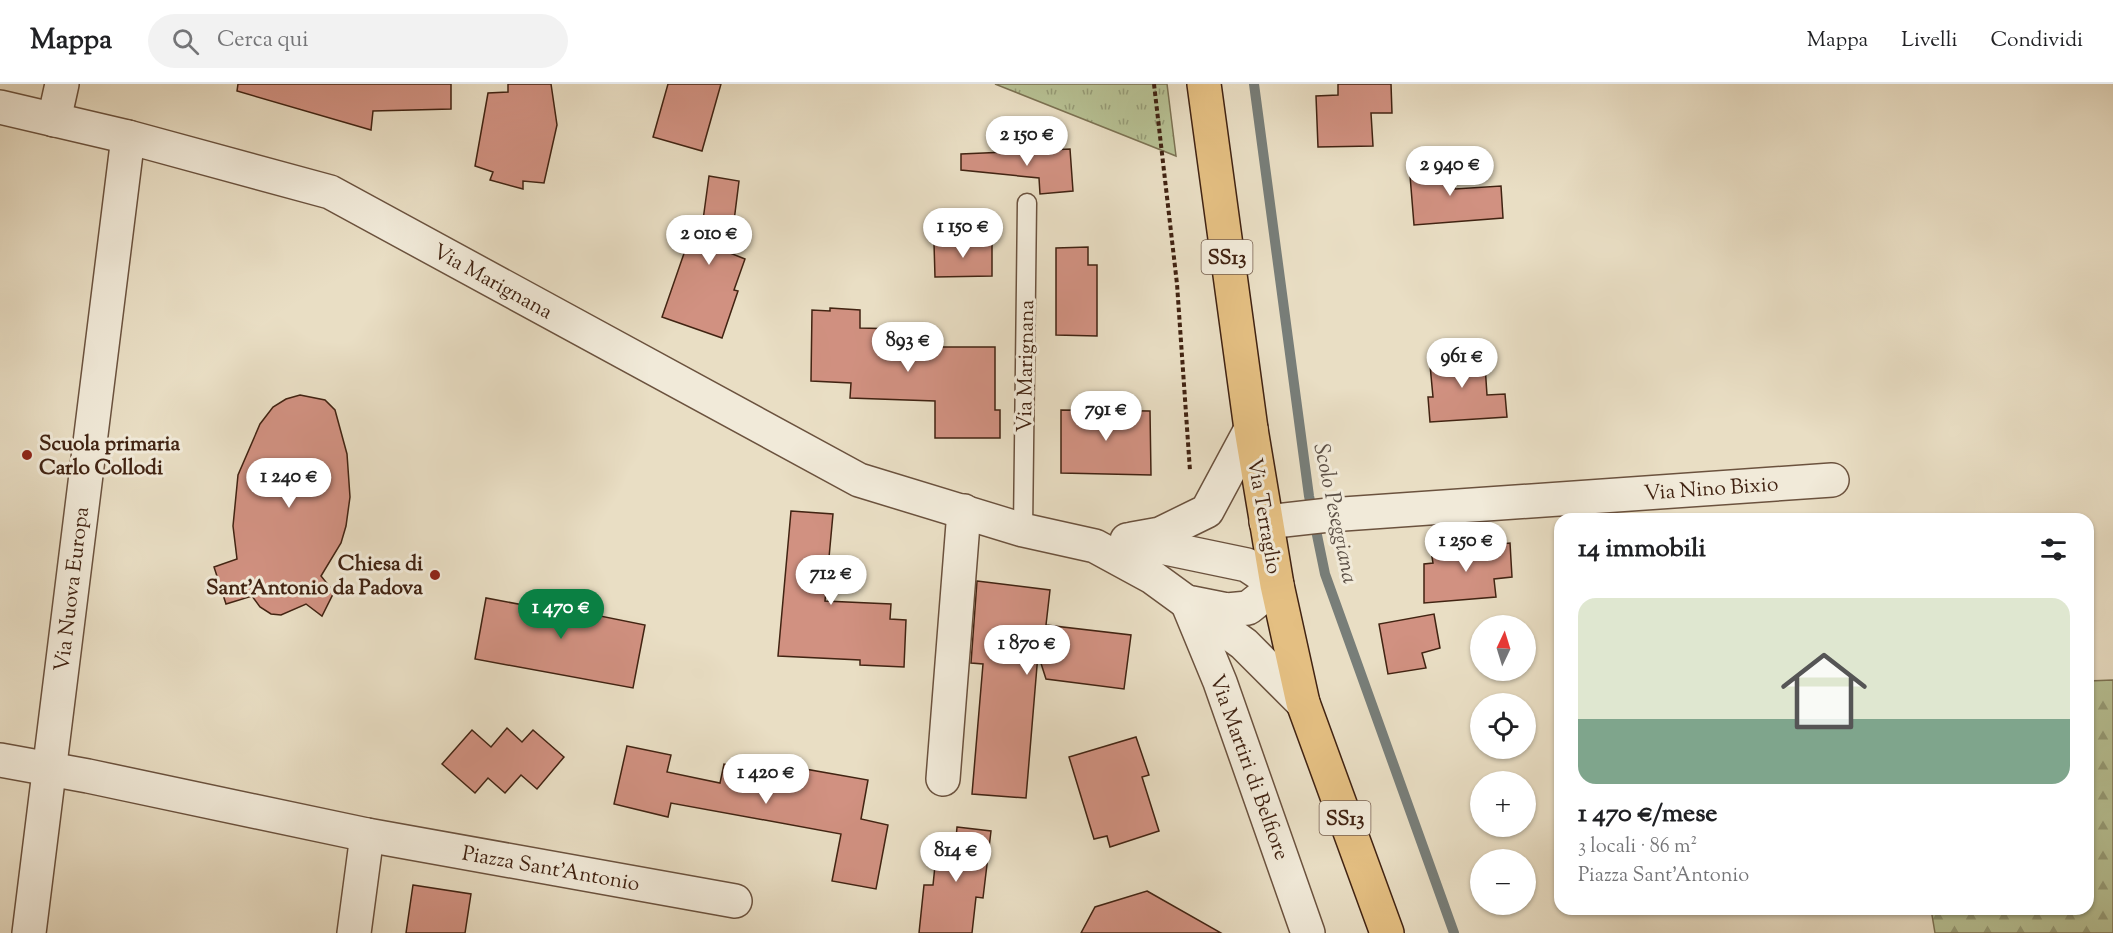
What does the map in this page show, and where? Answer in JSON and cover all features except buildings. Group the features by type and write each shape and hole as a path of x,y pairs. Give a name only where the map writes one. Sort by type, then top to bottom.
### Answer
{"main road":[{"name":"Via Terraglio","path":"1203,84 1251,429 1280,520 1277,585 1303,703 1387,933"}],"street":[{"path":"54,120 62,84"},
{"name":"Via Marignana","path":"0,107 128,137 330,192 859,480 1023,530 1095,546 1152,577 1244,644 1303,703"},
{"name":"Via Nuova Europa","path":"29,933 128,137"},
{"name":"Via Marignana","path":"1095,546 1160,534 1207,511 1251,429"},
{"name":"Via Nino Bixio","path":"1280,520 1832,480"},
{"path":"943,779 964,511"},
{"name":"Via Marignana","path":"1127,540 1247,565 1277,585 1248,609 1227,610 1187,602"},
{"name":"Via Martiri di Belfiore","path":"1187,602 1220,682 1308,933"},
{"name":"Piazza Sant'Antonio","path":"0,760 49,768 367,835 735,901"},
{"path":"354,933 367,835"}],"lane":[{"name":"Via Marignana","path":"1023,530 1028,203"}],"green space":[{"path":"995,84 1167,84 1176,156"},
{"path":"2113,680 2113,933 1935,933 1932,915 2094,915 2094,681"}],"waterway":[{"name":"Scolo Peseggiana","path":"1254,84 1309,496 1325,574 1454,933"}],"place":[{"name":"Scuola primaria Carlo Collodi","path":"27,455"},
{"name":"Chiesa di Sant'Antonio da Padova","path":"435,575"}]}
